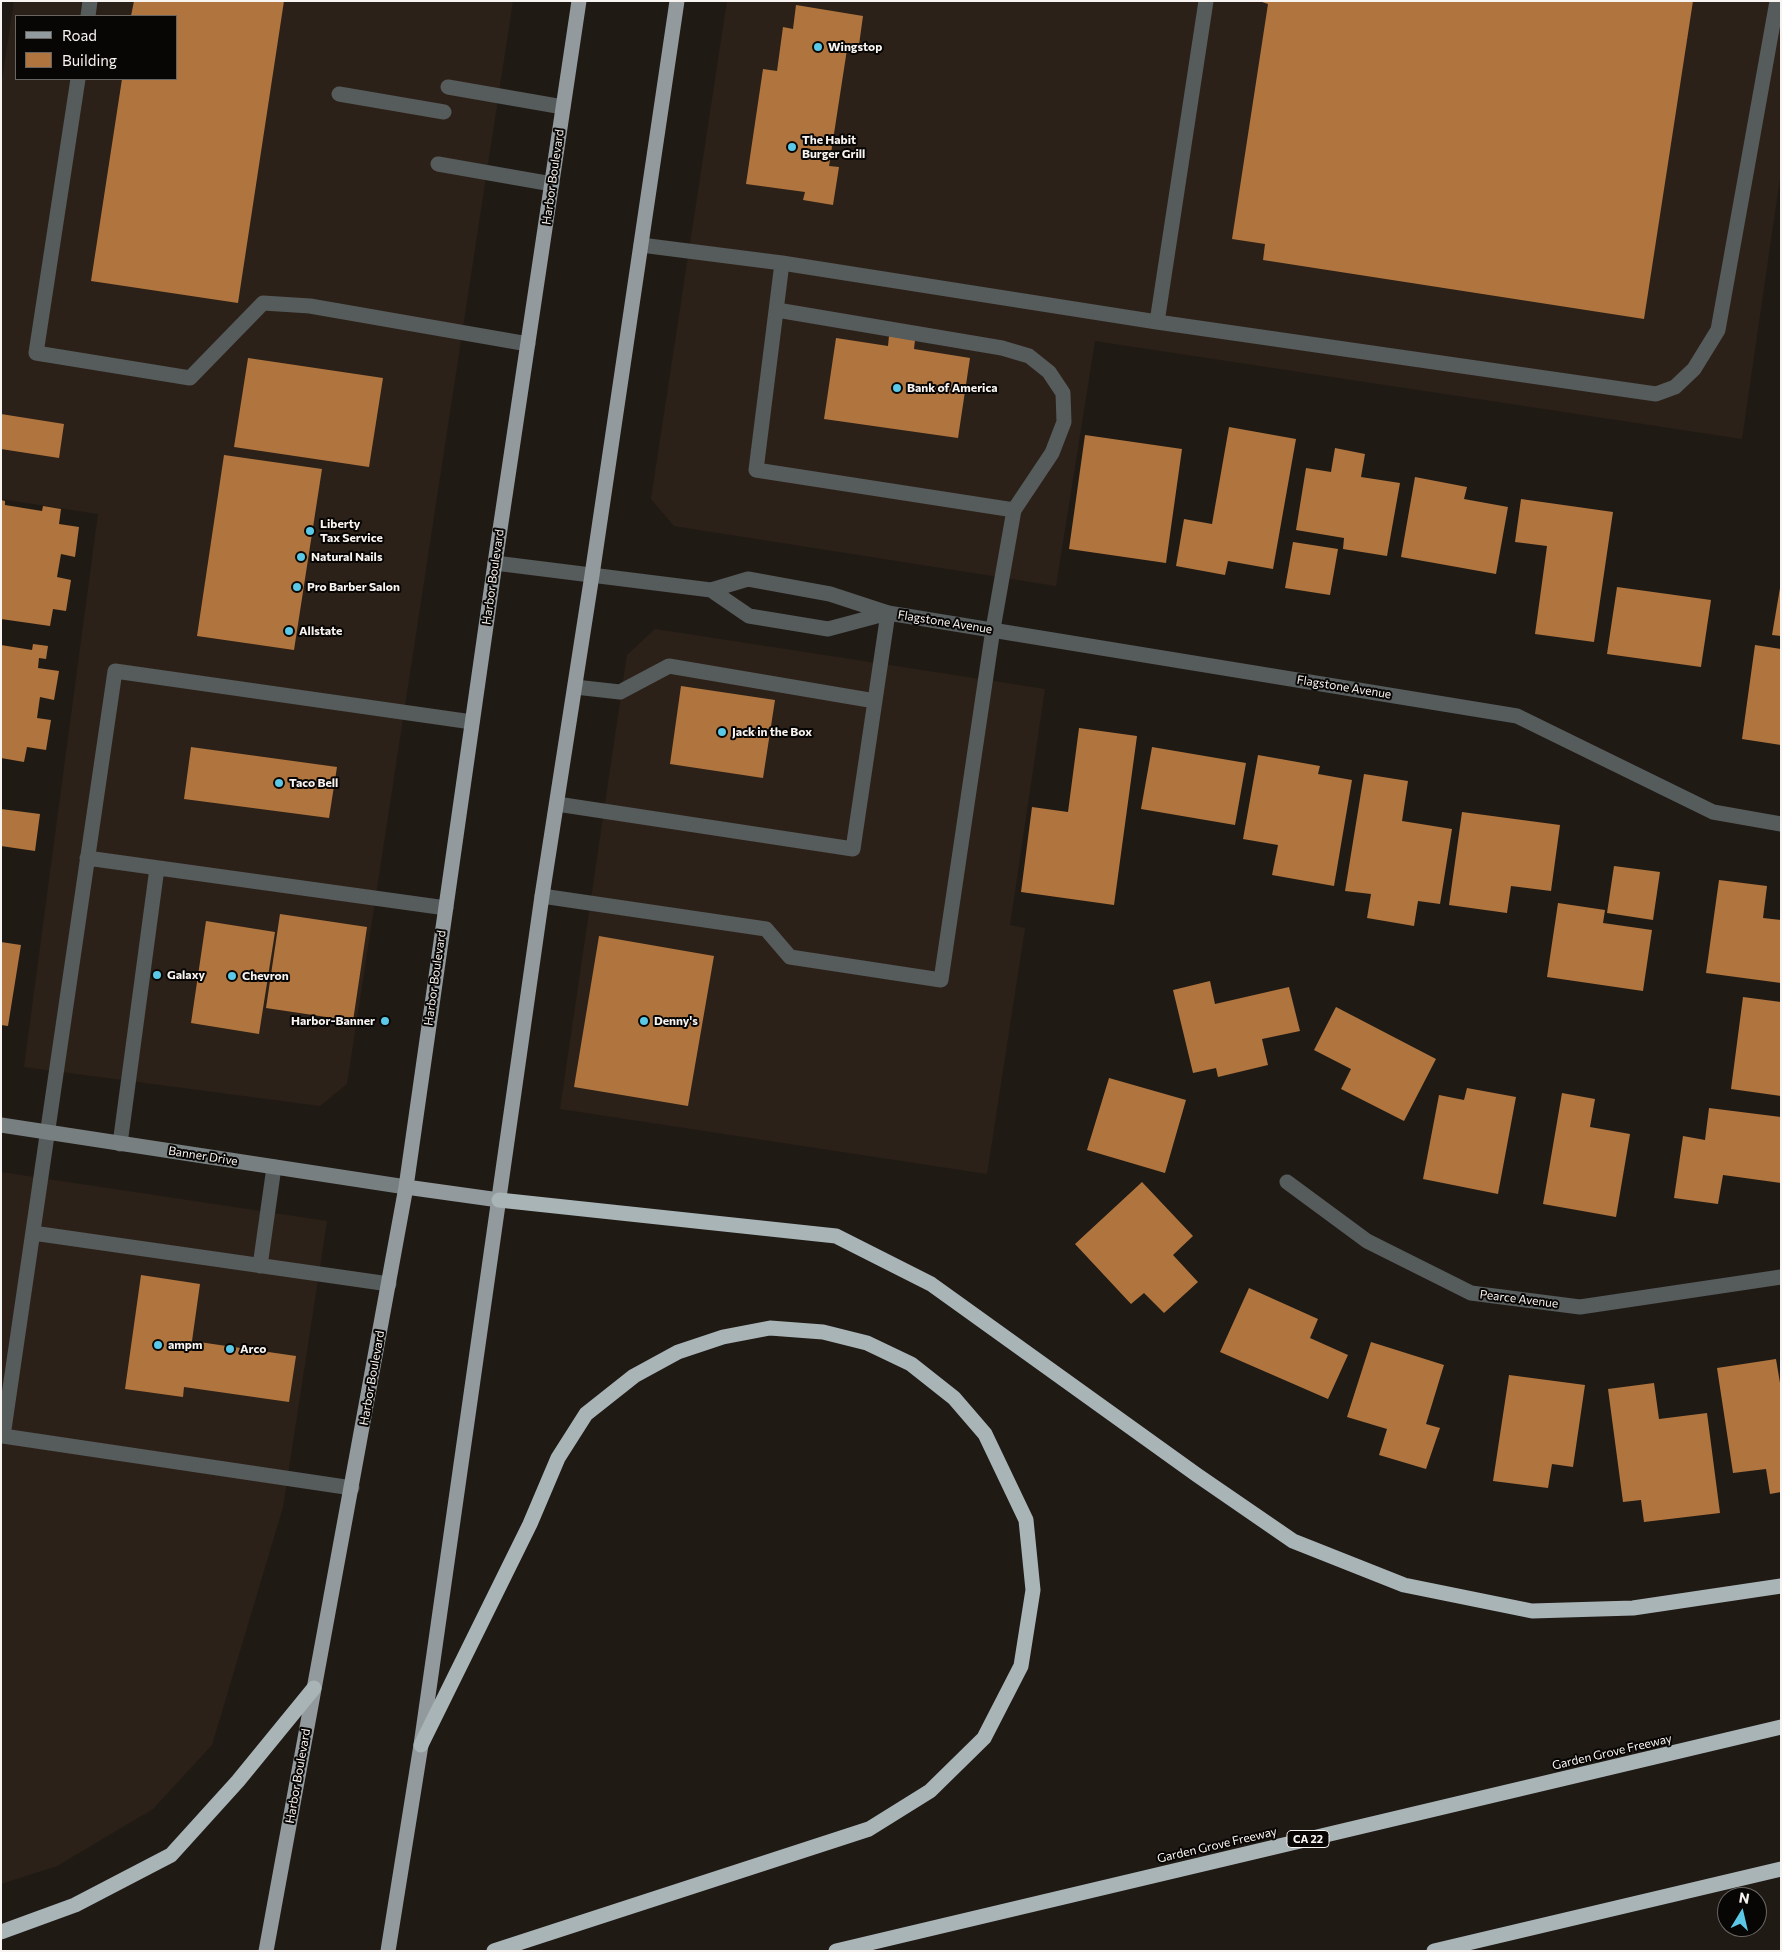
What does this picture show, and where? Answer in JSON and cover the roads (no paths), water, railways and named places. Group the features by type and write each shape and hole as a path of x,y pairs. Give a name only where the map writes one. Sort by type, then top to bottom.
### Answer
{"highway":[{"path":"498,1200 836,1236 931,1284 1197,1475 1293,1541 1404,1585 1532,1611 1633,1608 1781,1586"},
{"path":"421,1745 530,1524 558,1458 586,1414 634,1376 678,1352 722,1337 770,1328 823,1332 867,1343 911,1364 954,1398 985,1434 1026,1520 1033,1590 1021,1666 984,1738 930,1791 869,1830 494,1951"},
{"path":"1,1932 75,1905 170,1855 238,1782 314,1688"},
{"name":"Garden Grove Freeway","path":"836,1951 1781,1727"},
{"path":"1434,1951 1781,1870"}],"main road":[{"name":"Harbor Boulevard","path":"266,1951 406,1188 495,563 579,1"},
{"path":"388,1951 421,1745 542,896 592,575 676,1"},
{"path":"406,1188 498,1200"}],"street":[{"path":"88,15 90,1"},
{"path":"1158,322 1206,1"},
{"path":"641,245 782,263 1158,322 1656,394 1675,387 1694,369 1718,330 1776,1"},
{"path":"78,80 36,353 190,378 263,303 310,306 528,344"},
{"path":"448,87 563,107"},
{"path":"339,94 444,112"},
{"path":"438,164 552,184"},
{"path":"782,263 756,470 1014,510"},
{"path":"542,896 766,930 790,957 941,980 993,629 1014,510 1052,453 1064,422 1063,394 1049,372 1036,361 1029,356 1002,348 777,310"},
{"name":"Flagstone Avenue","path":"495,563 711,590 748,579 830,594 888,613 1517,716 1713,812 1781,824"},
{"name":"Flagstone Avenue","path":"711,590 749,616 828,629 888,613"},
{"path":"557,804 853,849 888,613"},
{"path":"575,687 620,692 669,666 875,700"},
{"path":"352,1488 3,1436 114,671 472,722"},
{"path":"87,858 446,908"},
{"path":"120,1144 157,868"},
{"name":"Banner Drive","path":"1,1125 406,1188"},
{"path":"260,1266 274,1167"},
{"name":"Pearce Avenue","path":"1287,1182 1367,1241 1471,1293 1580,1307 1781,1277"},
{"path":"33,1233 389,1284"}],"place":[{"name":"Wingstop","path":"818,47"},
{"name":"The Habit Burger Grill","path":"792,147"},
{"name":"Bank of America","path":"897,388"},
{"name":"Liberty Tax Service","path":"310,531"},
{"name":"Natural Nails","path":"301,557"},
{"name":"Pro Barber Salon","path":"297,587"},
{"name":"Allstate","path":"289,631"},
{"name":"Jack in the Box","path":"722,732"},
{"name":"Taco Bell","path":"279,783"},
{"name":"Galaxy","path":"157,975"},
{"name":"Chevron","path":"232,976"},
{"name":"Harbor-Banner","path":"385,1021"},
{"name":"Denny's","path":"644,1021"},
{"name":"ampm","path":"158,1345"},
{"name":"Arco","path":"230,1349"}]}
